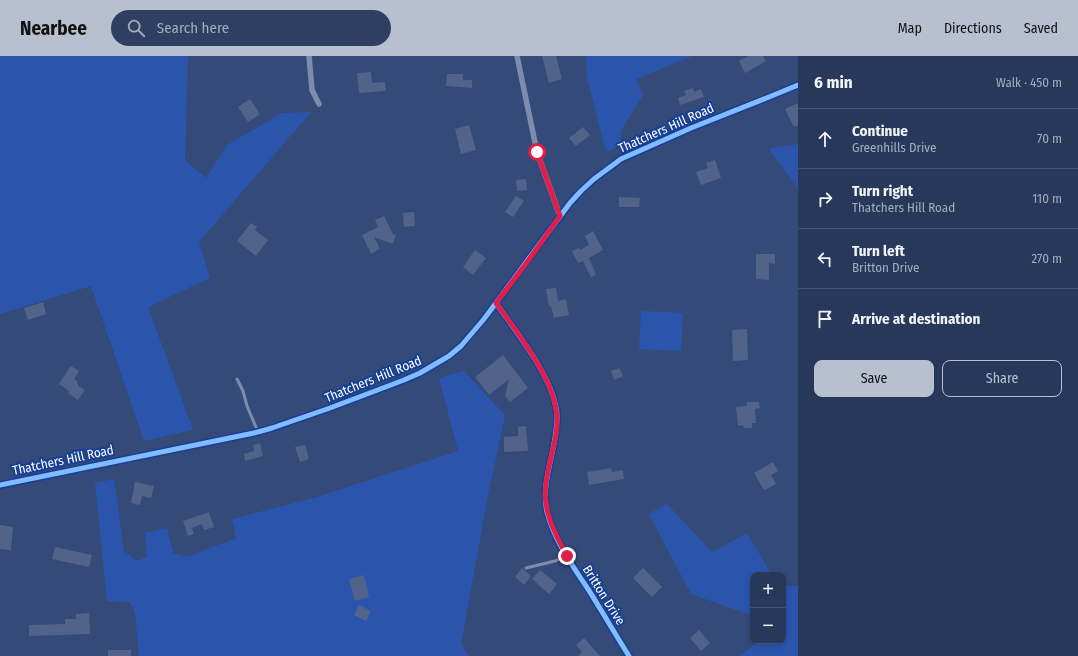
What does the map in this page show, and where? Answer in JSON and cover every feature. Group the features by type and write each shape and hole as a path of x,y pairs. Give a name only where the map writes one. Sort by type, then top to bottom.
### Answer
{"street":[{"path":"309,56 312,90 319,104"},
{"path":"517,56 537,152 560,216"},
{"name":"Thatchers Hill Road","path":"0,485 258,432 330,408 420,373 449,356 461,346 484,320 560,216 585,187 621,158 798,85"},
{"name":"Britton Drive","path":"496,303 527,347 541,370 553,395 556,407 558,420 545,497 550,522 567,556 629,656"}],"lane":[{"path":"237,379 258,432"},
{"path":"526,568 555,561 567,556"}],"shaded area":[{"path":"0,56 188,56 185,160 206,178 227,145 282,113 311,112 199,242 210,278 148,307 193,430 144,441 91,286 0,314"},
{"path":"586,56 692,56 636,79 643,95 620,132 622,144 606,152 587,77"},
{"path":"798,144 798,189 769,149"},
{"path":"641,311 683,313 681,351 639,349"},
{"path":"464,371 505,415 488,495 461,644 469,656 139,656 135,613 130,602 107,601 95,483 114,479 124,551 137,561 147,557 145,533 167,528 173,553 187,557 236,538 232,519 317,497 458,451 439,378"},
{"path":"667,504 712,552 747,533 770,572 750,572 750,615 691,594 649,514"},
{"path":"786,585 798,586 798,656 740,656 755,644 786,644"}],"building":[{"path":"542,56 556,56 562,79 549,83"},
{"path":"749,56 763,56 766,61 745,73 739,61"},
{"path":"371,72 372,83 385,82 386,91 359,93 357,73"},
{"path":"447,74 463,74 463,80 472,80 472,88 446,86"},
{"path":"693,88 694,92 701,89 704,97 680,105 678,98 686,95 684,91"},
{"path":"250,99 260,114 248,122 238,107"},
{"path":"798,103 798,125 794,127 785,109"},
{"path":"469,125 476,150 461,154 455,129"},
{"path":"583,127 590,135 576,146 569,138"},
{"path":"715,160 721,178 701,185 696,172 708,168 706,163"},
{"path":"526,179 527,190 517,191 516,180"},
{"path":"516,196 524,201 513,217 505,212"},
{"path":"619,197 640,198 639,207 619,207"},
{"path":"414,212 415,226 404,227 403,213"},
{"path":"384,216 393,234 396,235 393,244 374,237 380,249 371,254 362,235 378,227 375,220"},
{"path":"251,223 257,227 255,230 268,240 256,256 237,241"},
{"path":"593,231 603,250 589,258 596,275 591,277 583,261 578,263 572,251 579,248 580,250 589,245 585,236"},
{"path":"475,250 486,258 473,275 463,267"},
{"path":"756,254 775,254 775,264 769,263 769,280 756,279"},
{"path":"556,288 558,301 566,299 569,315 554,318 551,306 549,307 546,289"},
{"path":"43,302 46,314 28,320 24,308"},
{"path":"747,329 748,360 733,361 732,330"},
{"path":"503,355 528,388 510,402 505,396 509,379 489,395 475,377"},
{"path":"71,366 79,371 74,379 77,381 78,386 85,390 78,400 59,384"},
{"path":"619,368 623,376 614,380 611,371"},
{"path":"747,402 759,402 760,408 755,409 756,423 752,423 752,428 744,428 743,425 738,426 736,407 747,406"},
{"path":"526,426 528,451 504,452 504,437 518,436 518,427"},
{"path":"260,443 263,456 245,461 244,454 254,451 253,445"},
{"path":"305,445 309,459 300,462 295,447"},
{"path":"773,462 778,471 771,475 776,484 764,490 754,473"},
{"path":"611,468 612,472 623,470 624,479 589,485 587,472"},
{"path":"135,482 154,486 151,498 142,496 140,505 131,503"},
{"path":"209,512 214,527 204,530 202,524 192,528 194,534 188,536 183,521"},
{"path":"0,525 13,527 11,550 0,549"},
{"path":"55,547 92,555 89,567 52,559"},
{"path":"522,568 531,576 524,585 515,577"},
{"path":"643,568 662,587 652,597 633,578"},
{"path":"540,570 557,584 549,594 532,579"},
{"path":"364,575 369,597 355,601 349,579"},
{"path":"359,605 371,611 366,621 354,615"},
{"path":"89,613 90,634 29,636 29,625 65,624 65,619 76,619 76,614"},
{"path":"699,630 710,643 701,651 690,638"},
{"path":"584,638 600,656 578,656 582,652 576,645"},
{"path":"108,650 131,650 131,656 108,656"}],"cycle path":[{"path":"0,485 254,433 330,408 420,373 449,356 461,346 484,319 570,203 594,179 621,159 691,128 798,85"},
{"path":"496,303 539,366 552,394 556,407 557,416 555,441 545,492 547,512 550,522 564,552 629,656"}],"route":[{"path":"537,152 560,216 496,303 527,347 541,370 553,395 558,420 545,497 550,522 567,556"}]}
